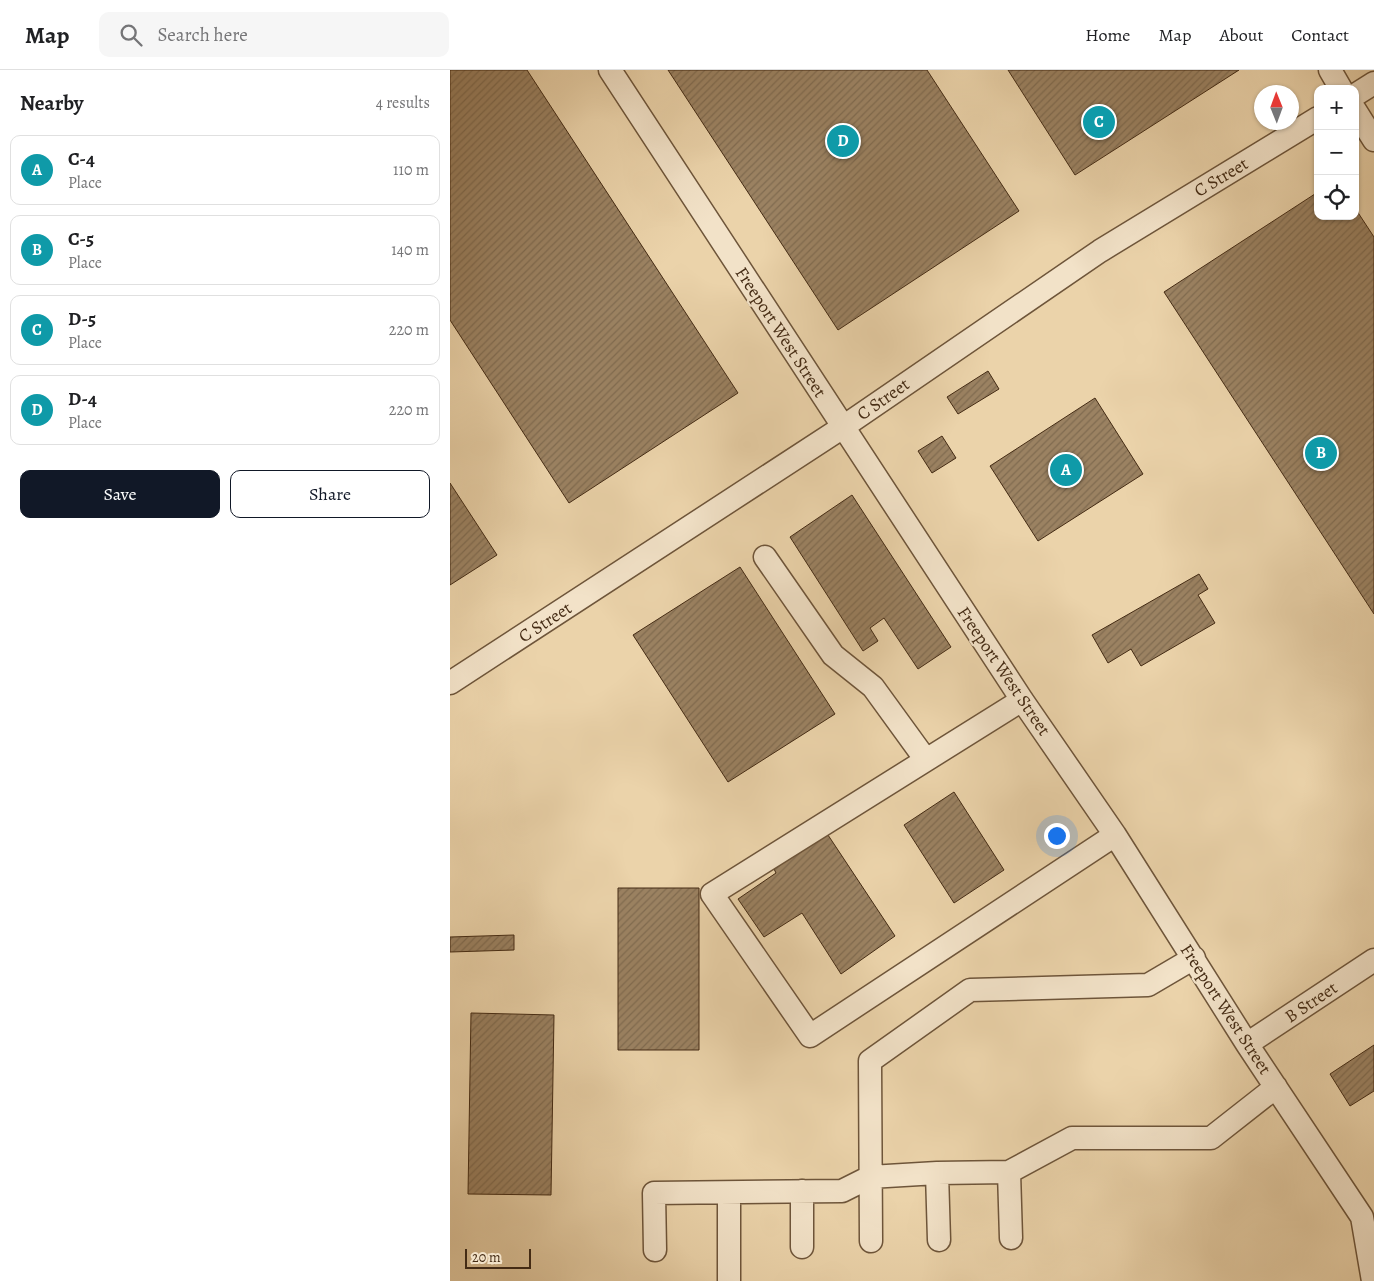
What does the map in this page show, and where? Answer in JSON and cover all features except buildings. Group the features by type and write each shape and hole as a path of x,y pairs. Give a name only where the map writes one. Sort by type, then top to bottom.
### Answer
{"lane":[{"name":"Freeport West Street","path":"610,70 1022,700 1115,835 1247,1044 1362,1217 1373,1281"},
{"path":"1330,70 1339,85"},
{"path":"1359,92 1374,83"},
{"path":"1359,116 1374,140"},
{"name":"C Street","path":"450,683 843,427 1100,251 1314,120"},
{"path":"765,557 833,655 873,687 926,760"},
{"path":"1022,700 712,894 810,1036 1115,835"},
{"path":"871,1241 870,1061 970,990 1148,985 1194,958"},
{"name":"B Street","path":"1247,1044 1374,960"},
{"path":"655,1250 654,1193 842,1191 870,1177 937,1173 1009,1172 1072,1138 1211,1138 1276,1087"},
{"path":"1009,1172 1011,1238"},
{"path":"937,1173 939,1240"},
{"path":"802,1191 802,1247"},
{"path":"729,1193 729,1281"}],"place":[{"name":"D-5","path":"1099,122"},
{"name":"D-4","path":"843,141"},
{"name":"C-5","path":"1321,453"},
{"name":"C-4","path":"1066,470"}]}
